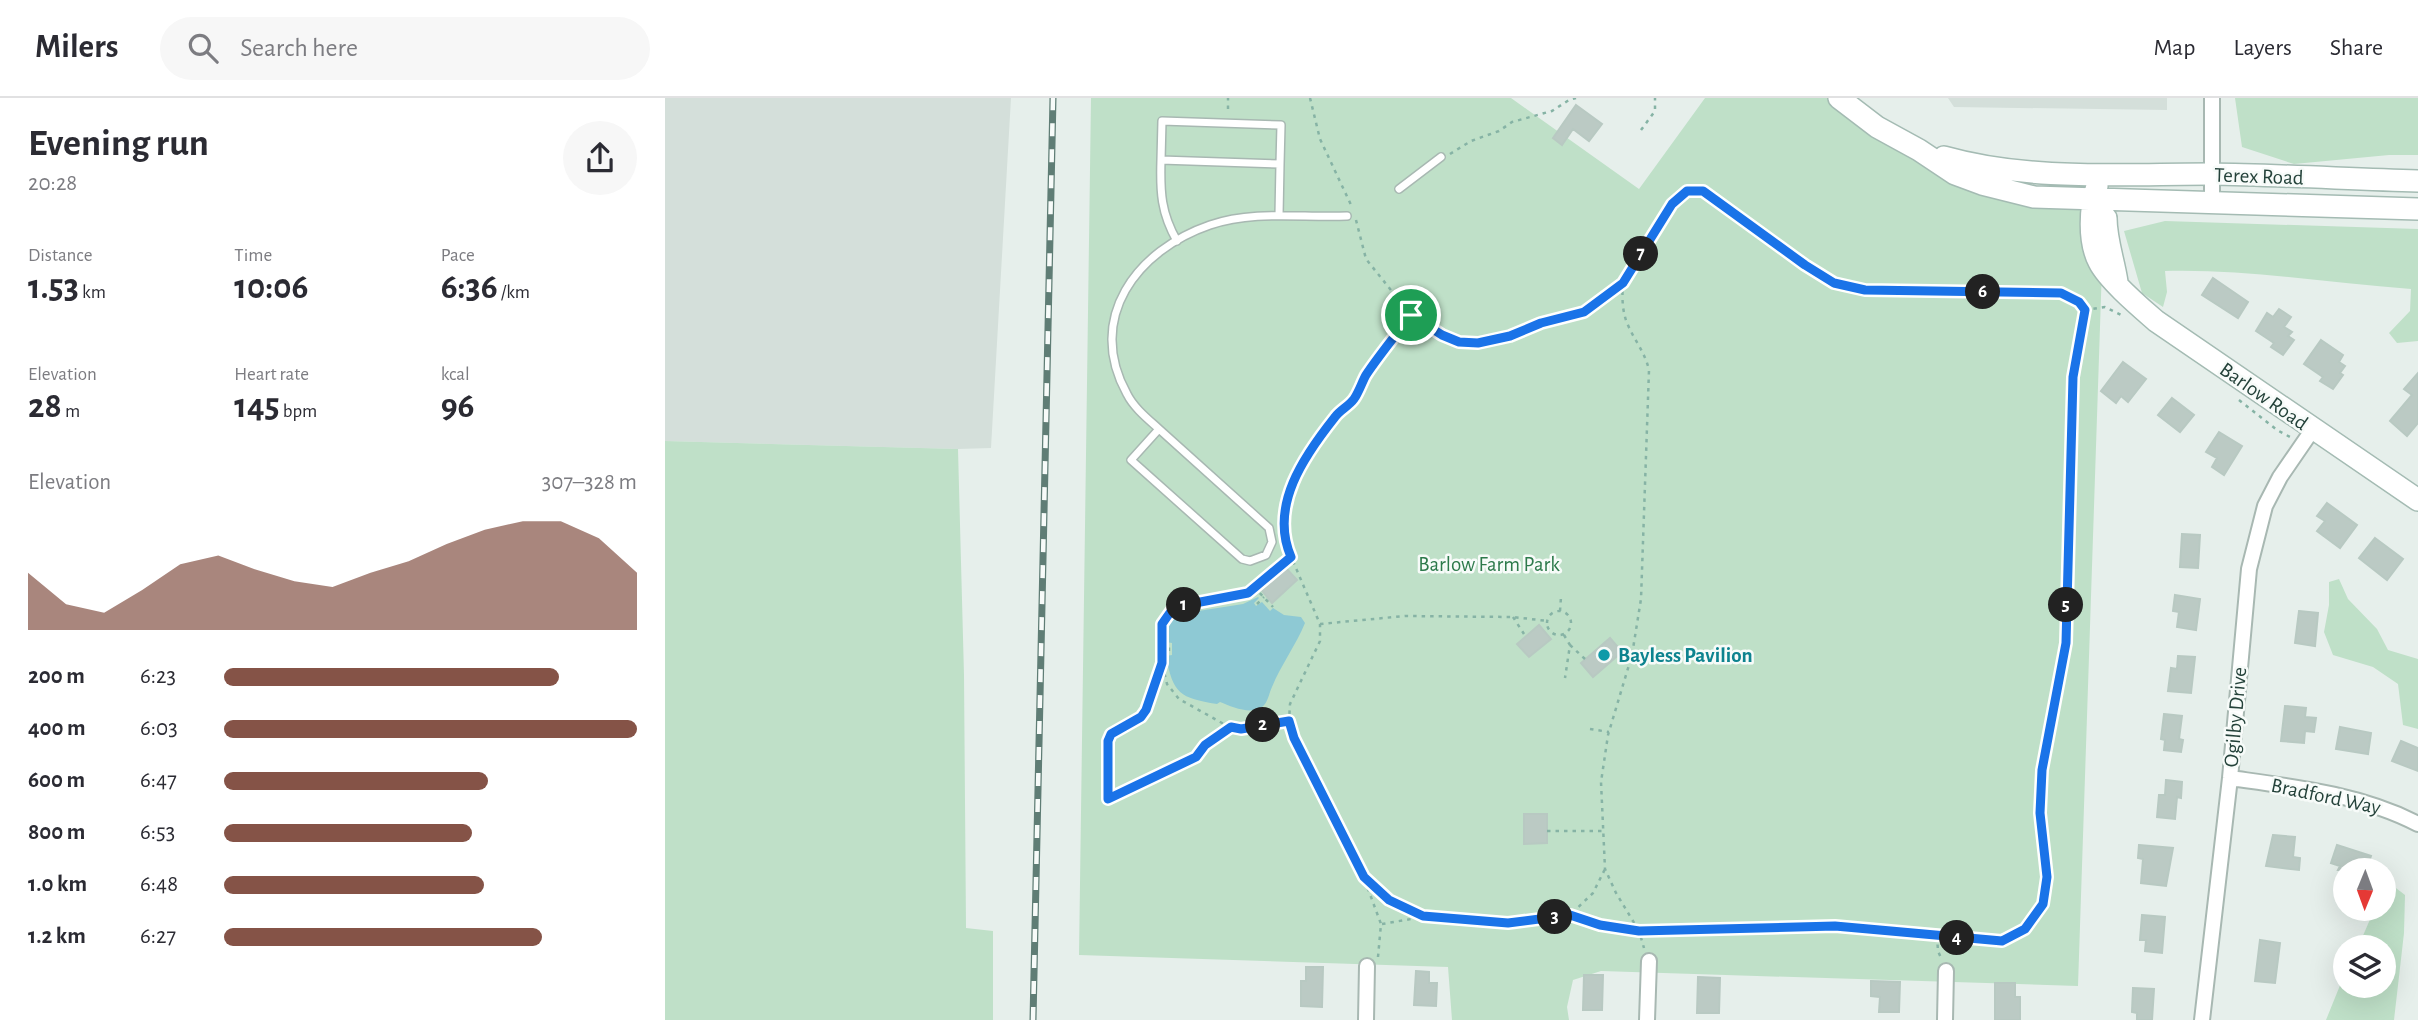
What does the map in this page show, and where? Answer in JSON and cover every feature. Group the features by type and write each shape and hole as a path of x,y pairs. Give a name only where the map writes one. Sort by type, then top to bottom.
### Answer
{"street":[{"path":"1839,98 1877,127 1919,149 1955,174 2034,197 2099,200"},
{"path":"2212,203 2213,98"},
{"path":"1919,149 1974,165 2101,174"},
{"name":"Terex Road","path":"2101,174 2212,174 2418,181"},
{"name":"Barlow Road","path":"2101,174 2093,242 2098,261 2136,304 2156,321 2418,500"},
{"name":"Terex Road","path":"2099,200 2418,209"},
{"name":"Ogilby Drive","path":"2202,1020 2230,778 2249,569 2265,506 2313,429"},
{"name":"Bradford Way","path":"2230,778 2359,800 2391,810 2418,824"},
{"path":"1647,1020 1649,961"},
{"path":"1366,1020 1367,966"},
{"path":"1945,1020 1946,971"}],"lane":[{"path":"1177,241 1166,222 1161,202 1162,121 1281,125 1279,215"},
{"path":"1399,189 1441,157"},
{"path":"1161,160 1280,164"},
{"path":"1159,429 1131,460 1242,559 1251,561 1266,555 1272,542 1269,528 1159,429 1143,415 1127,396 1114,355 1112,329 1117,307 1127,285 1139,269 1177,241 1209,225 1241,217 1347,216"}],"path":[{"path":"1227,109 1228,98"},
{"path":"1310,98 1320,139 1350,202 1366,259 1411,315 1442,335 1459,342 1478,343 1510,336 1541,323 1584,312 1623,283 1672,204 1687,191 1703,191 1834,283 1865,290 2061,293 2079,302 2085,310 2073,377 2066,643 2042,770 2040,813 2047,877 2043,904 2025,929 2002,941 1835,926 1639,931 1600,925 1570,915 1508,923 1423,916 1381,924"},
{"path":"1441,157 1471,141 1499,131 1512,122 1552,111 1576,98"},
{"path":"1641,130 1655,111 1655,98"},
{"path":"1623,283 1622,306 1627,324 1646,355 1649,370 1641,599 1632,655 1609,732 1601,782 1605,869 1639,931 1649,961"},
{"path":"1367,966 1377,958 1381,924 1364,877 1294,738 1289,721 1290,704 1320,641 1320,624 1286,545 1283,520 1290,487 1316,443 1336,415 1354,399 1366,376 1411,315"},
{"path":"1289,721 1241,729 1231,727 1179,699 1167,684 1162,663 1162,624 1174,607 1248,593 1291,557"},
{"path":"1254,587 1273,607"},
{"path":"1257,604 1264,597"},
{"path":"1560,611 1561,597"},
{"path":"1560,611 1567,614 1571,628 1564,635 1554,635 1546,630 1548,621 1552,613 1560,611"},
{"path":"1320,624 1405,616 1513,617 1548,621"},
{"path":"1513,617 1524,634"},
{"path":"1564,635 1585,659"},
{"path":"1565,678 1570,645"},
{"path":"1162,646 1169,646 1169,653 1162,653"},
{"path":"1162,663 1146,710 1141,717 1111,734 1108,741 1108,799 1196,757 1205,745 1231,727"},
{"path":"1590,730 1609,732"},
{"path":"1547,831 1604,831"},
{"path":"1570,915 1593,892 1605,869"},
{"path":"1364,877 1389,900 1423,916"},
{"path":"1937,936 1938,951 1946,971"}],"shaded area":[{"path":"665,98 1011,98 991,448 665,441"},
{"path":"1948,98 2167,98 2167,110 1954,107"}],"green space":[{"name":"Barlow Farm Park","path":"1091,98 1511,98 1639,189 1705,98 1830,98 1956,178 2093,199 2102,267 2078,986 1601,971 1573,980 1567,1007 1569,1020 1452,1020 1448,967 1079,955"},
{"path":"2235,98 2418,98 2418,155 2294,164 2242,147"},
{"path":"2165,221 2418,229 2418,341 2397,343 2389,333 2410,311 2411,289 2258,274 2165,271 2167,292 2163,307 2142,293 2124,231"},
{"path":"665,441 958,449 964,675 966,928 993,931 993,1020 665,1020"},
{"path":"2339,579 2348,599 2377,629 2388,650 2418,659 2418,729 2403,725 2398,684 2373,667 2333,655 2324,632 2329,605 2329,582"},
{"path":"2396,888 2405,895 2404,933 2394,1020 2326,1020 2335,998 2396,998 2396,935 2363,935 2369,921 2396,921"}],"water":[{"path":"1258,597 1254,603 1256,606 1262,602 1270,611 1273,608 1284,615 1301,617 1305,623 1264,705 1258,709 1241,709 1220,702 1217,704 1194,699 1180,692 1172,679 1166,656 1172,655 1172,643 1166,642 1165,625 1173,615 1243,604"}],"building":[{"path":"1576,105 1602,124 1589,141 1573,129 1562,145 1553,138"},
{"path":"2213,278 2248,302 2238,318 2202,295"},
{"path":"2279,309 2291,317 2284,327 2292,332 2288,336 2294,340 2283,355 2271,347 2274,343 2256,331 2267,313 2273,317"},
{"path":"2321,340 2343,355 2339,362 2345,366 2340,373 2343,375 2333,389 2320,381 2323,377 2304,364"},
{"path":"2123,362 2146,379 2128,402 2121,396 2116,403 2101,391"},
{"path":"2418,373 2418,423 2407,436 2390,421 2412,395 2404,389"},
{"path":"2172,398 2194,415 2180,432 2158,415"},
{"path":"2219,432 2242,446 2224,475 2212,467 2217,458 2206,452"},
{"path":"2327,503 2357,525 2340,548 2317,531 2325,521 2317,516"},
{"path":"2182,534 2200,535 2198,568 2180,567"},
{"path":"2375,538 2403,559 2387,580 2359,558"},
{"path":"1284,566 1297,580 1272,603 1260,588"},
{"path":"2175,595 2200,599 2196,630 2177,627 2179,612 2173,611"},
{"path":"2299,611 2318,613 2315,646 2295,643"},
{"path":"1539,625 1551,639 1529,657 1517,644"},
{"name":"Bayless Pavilion","path":"1610,638 1622,652 1593,677 1581,663"},
{"path":"2178,656 2195,657 2191,693 2168,691 2171,668 2177,669"},
{"path":"2285,706 2306,708 2305,717 2316,718 2314,732 2305,731 2304,743 2281,741"},
{"path":"2164,714 2182,716 2179,739 2183,740 2181,752 2164,750 2165,740 2161,739"},
{"path":"2340,727 2371,733 2368,754 2336,749"},
{"path":"2401,741 2418,748 2418,771 2392,761"},
{"path":"2166,780 2182,782 2181,798 2177,797 2175,819 2157,817 2159,795 2165,795"},
{"path":"1524,814 1547,814 1547,843 1524,844"},
{"path":"2273,835 2295,837 2293,857 2300,858 2299,870 2266,866"},
{"path":"2139,845 2173,848 2166,886 2141,883 2143,859 2138,858"},
{"path":"2337,845 2371,856 2333,858 2333,864 2331,863"},
{"path":"2142,915 2165,917 2162,953 2145,951 2146,940 2140,940"},
{"path":"2260,940 2280,943 2275,983 2255,981"},
{"path":"1306,967 1323,967 1322,1007 1301,1006 1301,981 1306,981"},
{"path":"1416,971 1429,972 1429,983 1437,983 1436,1006 1414,1005"},
{"path":"1584,975 1603,975 1602,1010 1583,1010"},
{"path":"1698,977 1720,978 1719,1013 1697,1013"},
{"path":"1871,981 1900,982 1899,1012 1879,1012 1880,997 1871,996"},
{"path":"1995,983 2015,983 2015,997 2020,997 2020,1020 1995,1020"},
{"path":"2133,988 2154,989 2152,1020 2137,1020 2137,1013 2132,1012"}],"railway":[{"path":"1033,1020 1053,98"}],"place":[{"name":"Bayless Pavilion","path":"1604,655"}],"route":[{"path":"1687,191 1703,191 1834,283 1865,290 2061,293 2079,302 2085,310 2073,377 2066,643 2042,770 2040,813 2047,877 2043,904 2025,929 2002,941 1835,926 1639,931 1600,925 1570,915 1508,923 1423,916 1389,900 1364,877 1294,738 1289,721 1241,729 1231,727 1205,745 1196,757 1108,799 1108,741 1117,729 1141,717 1146,710 1162,663 1162,624 1174,607 1248,593 1291,557 1283,534 1290,487 1316,443 1336,415 1354,399 1366,376 1411,315 1442,335 1459,342 1478,343 1510,336 1541,323 1584,312 1623,283 1672,204 1687,191"}]}
